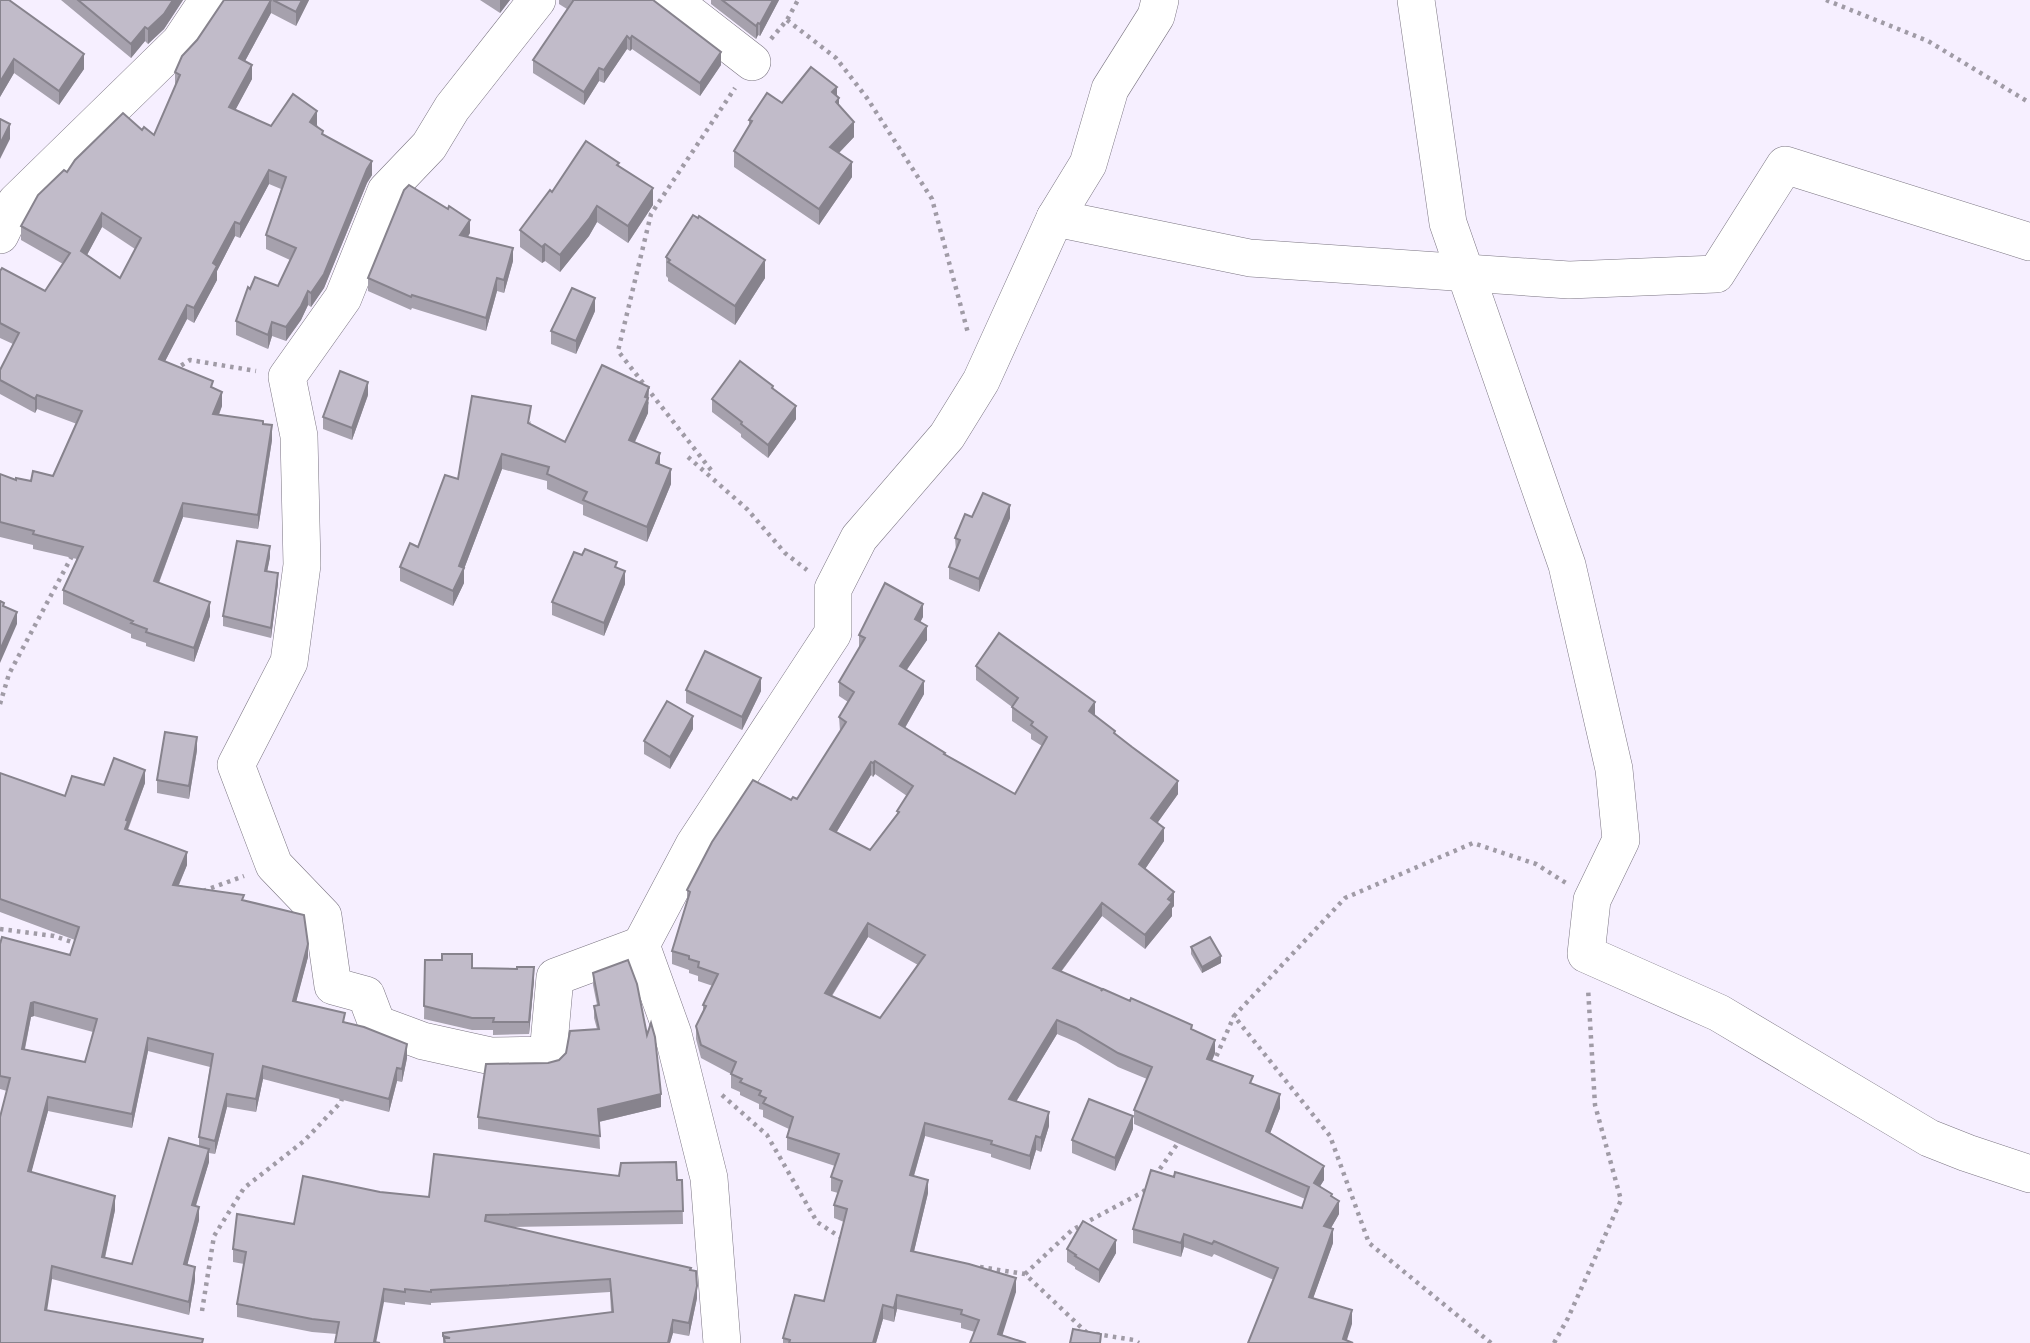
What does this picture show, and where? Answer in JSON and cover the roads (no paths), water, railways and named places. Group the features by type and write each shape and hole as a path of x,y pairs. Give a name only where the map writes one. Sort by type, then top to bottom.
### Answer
{"street":[{"path":"0,235 16,202 180,42 208,0"},
{"path":"537,0 452,108 429,146 386,191 343,298 288,377 299,436 302,565 289,662 236,765 274,865 323,916 333,986 366,995 377,1024 422,1041 492,1056 548,1055 555,977 641,945 694,845 833,633 833,589 859,538 947,436 981,381 1055,218 1088,164 1110,89 1156,16 1160,0"},
{"path":"672,0 752,62"},
{"path":"1416,0 1448,223 1567,565 1615,769 1622,840 1592,900 1586,954 1719,1013 1929,1138 2030,1174"},
{"path":"1055,218 1250,258 1569,280 1716,274 1785,165 2030,242"},
{"path":"641,945 673,1034 709,1178 722,1343"}]}
